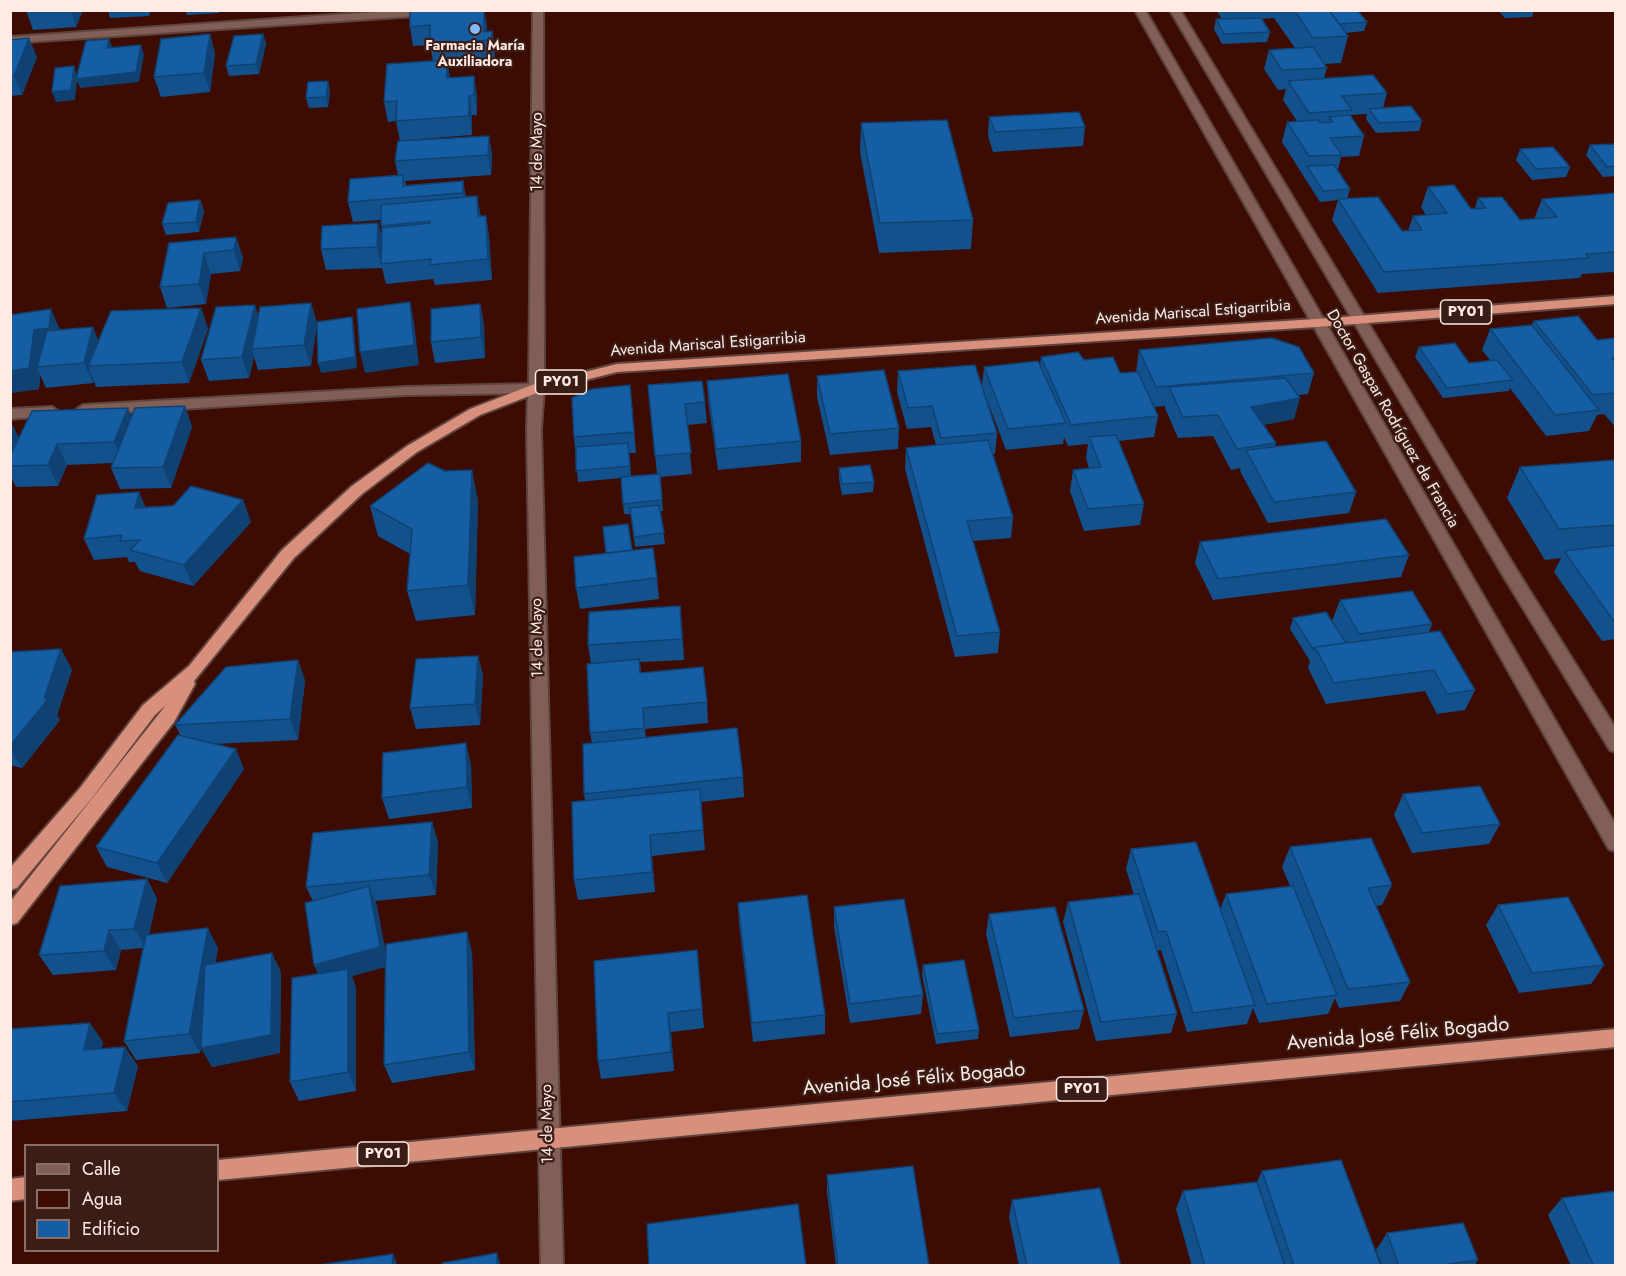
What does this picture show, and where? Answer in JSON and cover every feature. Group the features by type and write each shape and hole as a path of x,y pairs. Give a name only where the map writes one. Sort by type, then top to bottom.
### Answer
{"highway":[{"name":"Avenida Mariscal Estigarribia","path":"10,882 86,793 150,710 195,670 288,554 357,490 412,449 475,412 537,388 618,368 1316,323 1616,300"},
{"path":"10,917 168,717 195,670"},
{"name":"Avenida José Félix Bogado","path":"219,1170 1616,1038"}],"street":[{"path":"10,40 461,10"},
{"name":"14 de Mayo","path":"538,10 537,388 534,441 552,1266"},
{"name":"Doctor Gaspar Rodríguez de Francia","path":"1140,10 1316,323 1616,844"},
{"name":"Doctor Gaspar Rodríguez de Francia","path":"1175,10 1510,573 1616,745"},
{"path":"10,414 406,391 537,388"}],"water":[{"path":"10,11 1615,11 1615,1265 11,1265"}],"building":[{"path":"410,10 484,10 484,32 492,31 492,40 430,44 430,25 410,27"},
{"path":"1294,10 1329,10 1348,36 1313,38"},
{"path":"1329,10 1357,10 1367,22 1339,24"},
{"path":"1261,18 1270,32 1224,34 1216,19"},
{"path":"210,34 204,73 154,77 161,39"},
{"path":"263,34 256,64 226,66 234,36"},
{"path":"29,38 14,76 10,76 10,40"},
{"path":"109,39 107,48 141,45 136,72 76,79 86,41"},
{"path":"1313,47 1327,68 1282,70 1269,50"},
{"path":"447,60 447,78 474,76 474,95 469,96 469,116 396,121 397,101 384,102 387,64"},
{"path":"74,66 71,90 52,92 55,68"},
{"path":"1373,75 1387,93 1342,96 1352,110 1309,113 1288,81"},
{"path":"328,81 326,97 306,98 308,82"},
{"path":"1411,106 1422,121 1379,123 1369,109"},
{"path":"1079,112 1085,127 995,132 989,117"},
{"path":"1350,115 1364,136 1330,138 1342,155 1309,156 1287,122 1318,120 1320,123 1333,122 1329,117"},
{"path":"947,120 973,220 880,223 861,123"},
{"path":"489,136 488,155 395,161 398,141"},
{"path":"1616,144 1616,166 1607,167 1590,145"},
{"path":"1553,147 1570,167 1536,169 1520,149"},
{"path":"1334,165 1350,189 1323,191 1307,166"},
{"path":"403,175 403,186 463,181 463,193 348,202 350,179"},
{"path":"1454,185 1471,209 1486,208 1478,198 1502,197 1520,220 1557,217 1542,199 1616,193 1616,252 1586,254 1589,258 1384,272 1338,199 1378,197 1402,231 1422,230 1413,216 1447,213 1428,187"},
{"path":"477,196 478,216 486,216 488,259 430,265 431,259 381,264 382,228 430,223 430,221 381,226 381,205"},
{"path":"200,200 196,222 162,224 168,203"},
{"path":"378,223 377,247 321,249 322,226"},
{"path":"236,237 234,250 204,253 199,284 160,287 169,243"},
{"path":"410,302 414,345 360,352 357,309"},
{"path":"311,303 304,345 252,349 260,307"},
{"path":"480,304 481,337 431,342 431,309"},
{"path":"255,305 242,357 201,360 216,307"},
{"path":"201,308 182,362 88,366 111,311"},
{"path":"51,309 49,328 34,330 29,368 10,371 10,315"},
{"path":"1578,316 1597,340 1616,338 1616,358 1612,358 1616,363 1616,395 1614,393 1593,395 1534,321"},
{"path":"352,317 355,357 318,363 317,322"},
{"path":"1532,325 1599,410 1555,415 1490,329"},
{"path":"93,327 84,363 37,367 47,331"},
{"path":"1272,338 1299,347 1314,373 1156,387 1139,350"},
{"path":"1455,343 1469,363 1497,360 1513,380 1447,388 1419,347"},
{"path":"1078,352 1084,360 1113,357 1120,373 1138,372 1158,416 1071,425 1041,357"},
{"path":"1038,361 1066,423 1008,429 984,367"},
{"path":"975,365 997,433 941,438 932,406 908,408 898,371"},
{"path":"884,370 899,428 830,434 817,376"},
{"path":"788,374 801,441 716,449 707,381"},
{"path":"1285,378 1300,398 1251,407 1276,443 1237,449 1218,415 1183,417 1169,387"},
{"path":"702,381 705,402 685,404 691,453 655,456 648,385"},
{"path":"630,385 634,432 574,437 572,398 592,389"},
{"path":"185,406 163,467 111,468 135,408"},
{"path":"128,408 114,442 57,444 48,465 10,466 10,456 32,411"},
{"path":"1116,435 1144,504 1088,509 1073,470 1101,467 1089,437"},
{"path":"988,440 1013,517 967,521 1000,632 957,636 906,448"},
{"path":"1326,441 1356,492 1274,502 1246,450"},
{"path":"628,443 630,466 576,471 576,447"},
{"path":"1616,460 1616,525 1559,529 1520,467"},
{"path":"428,463 445,471 472,470 468,585 407,591 412,529 370,506"},
{"path":"870,465 874,482 842,484 839,468"},
{"path":"660,474 662,500 623,504 621,477"},
{"path":"191,486 243,500 184,565 130,550 140,540 120,541 122,535 84,539 97,495 139,492 135,508 173,506"},
{"path":"659,505 664,533 634,537 630,508"},
{"path":"1386,519 1409,555 1218,579 1200,542"},
{"path":"628,524 632,550 606,553 603,527"},
{"path":"1616,545 1616,619 1613,620 1564,551"},
{"path":"653,548 657,578 576,588 574,557"},
{"path":"1412,591 1432,624 1359,634 1340,600"},
{"path":"680,606 682,639 588,645 589,612"},
{"path":"1326,612 1346,643 1315,647 1314,650 1293,618"},
{"path":"1440,631 1475,690 1447,694 1434,670 1334,683 1315,647"},
{"path":"61,649 44,698 48,699 10,746 10,652"},
{"path":"478,656 475,704 410,708 416,659"},
{"path":"639,659 640,673 703,667 707,702 643,708 644,728 590,733 587,664"},
{"path":"298,660 290,719 175,725 226,667"},
{"path":"737,728 743,777 584,794 583,744"},
{"path":"178,735 236,749 157,863 96,847"},
{"path":"466,743 467,787 382,798 383,753"},
{"path":"1480,786 1500,824 1422,833 1403,794"},
{"path":"700,789 703,830 650,835 652,872 574,880 572,802"},
{"path":"432,822 429,875 306,887 313,833"},
{"path":"1371,838 1392,885 1368,888 1410,982 1348,989 1290,847"},
{"path":"1196,842 1255,1005 1193,1013 1166,931 1158,932 1131,849"},
{"path":"147,879 134,929 109,930 104,951 39,955 60,886"},
{"path":"369,886 380,947 314,965 305,903"},
{"path":"1293,886 1337,995 1267,1004 1226,894"},
{"path":"1139,894 1177,1014 1101,1022 1068,902"},
{"path":"807,895 825,1015 752,1023 738,903"},
{"path":"1568,897 1604,965 1532,973 1498,905"},
{"path":"904,899 923,995 850,1004 834,907"},
{"path":"1055,907 1084,1010 1014,1018 989,914"},
{"path":"208,928 189,1034 124,1041 146,935"},
{"path":"467,932 469,1052 384,1065 386,944"},
{"path":"697,950 702,1009 668,1013 671,1052 598,1061 594,961"},
{"path":"272,953 271,1035 201,1048 205,965"},
{"path":"964,960 979,1030 937,1034 923,965"},
{"path":"348,969 348,1072 290,1082 292,978"},
{"path":"90,1023 84,1050 125,1047 114,1093 10,1102 10,1029"},
{"path":"1341,1160 1381,1266 1294,1266 1262,1171"},
{"path":"913,1166 929,1266 838,1266 827,1175"},
{"path":"1257,1182 1285,1266 1205,1266 1183,1191"},
{"path":"1100,1188 1121,1266 1027,1266 1012,1200"},
{"path":"1616,1191 1616,1266 1594,1266 1562,1198"},
{"path":"798,1204 806,1266 649,1266 647,1224"},
{"path":"1463,1223 1478,1260 1448,1264 1449,1266 1399,1266 1387,1233"},
{"path":"497,1253 497,1266 442,1266 442,1263"},
{"path":"393,1254 392,1266 312,1266"}],"place":[{"name":"Farmacia María Auxiliadora","path":"475,29"}]}
